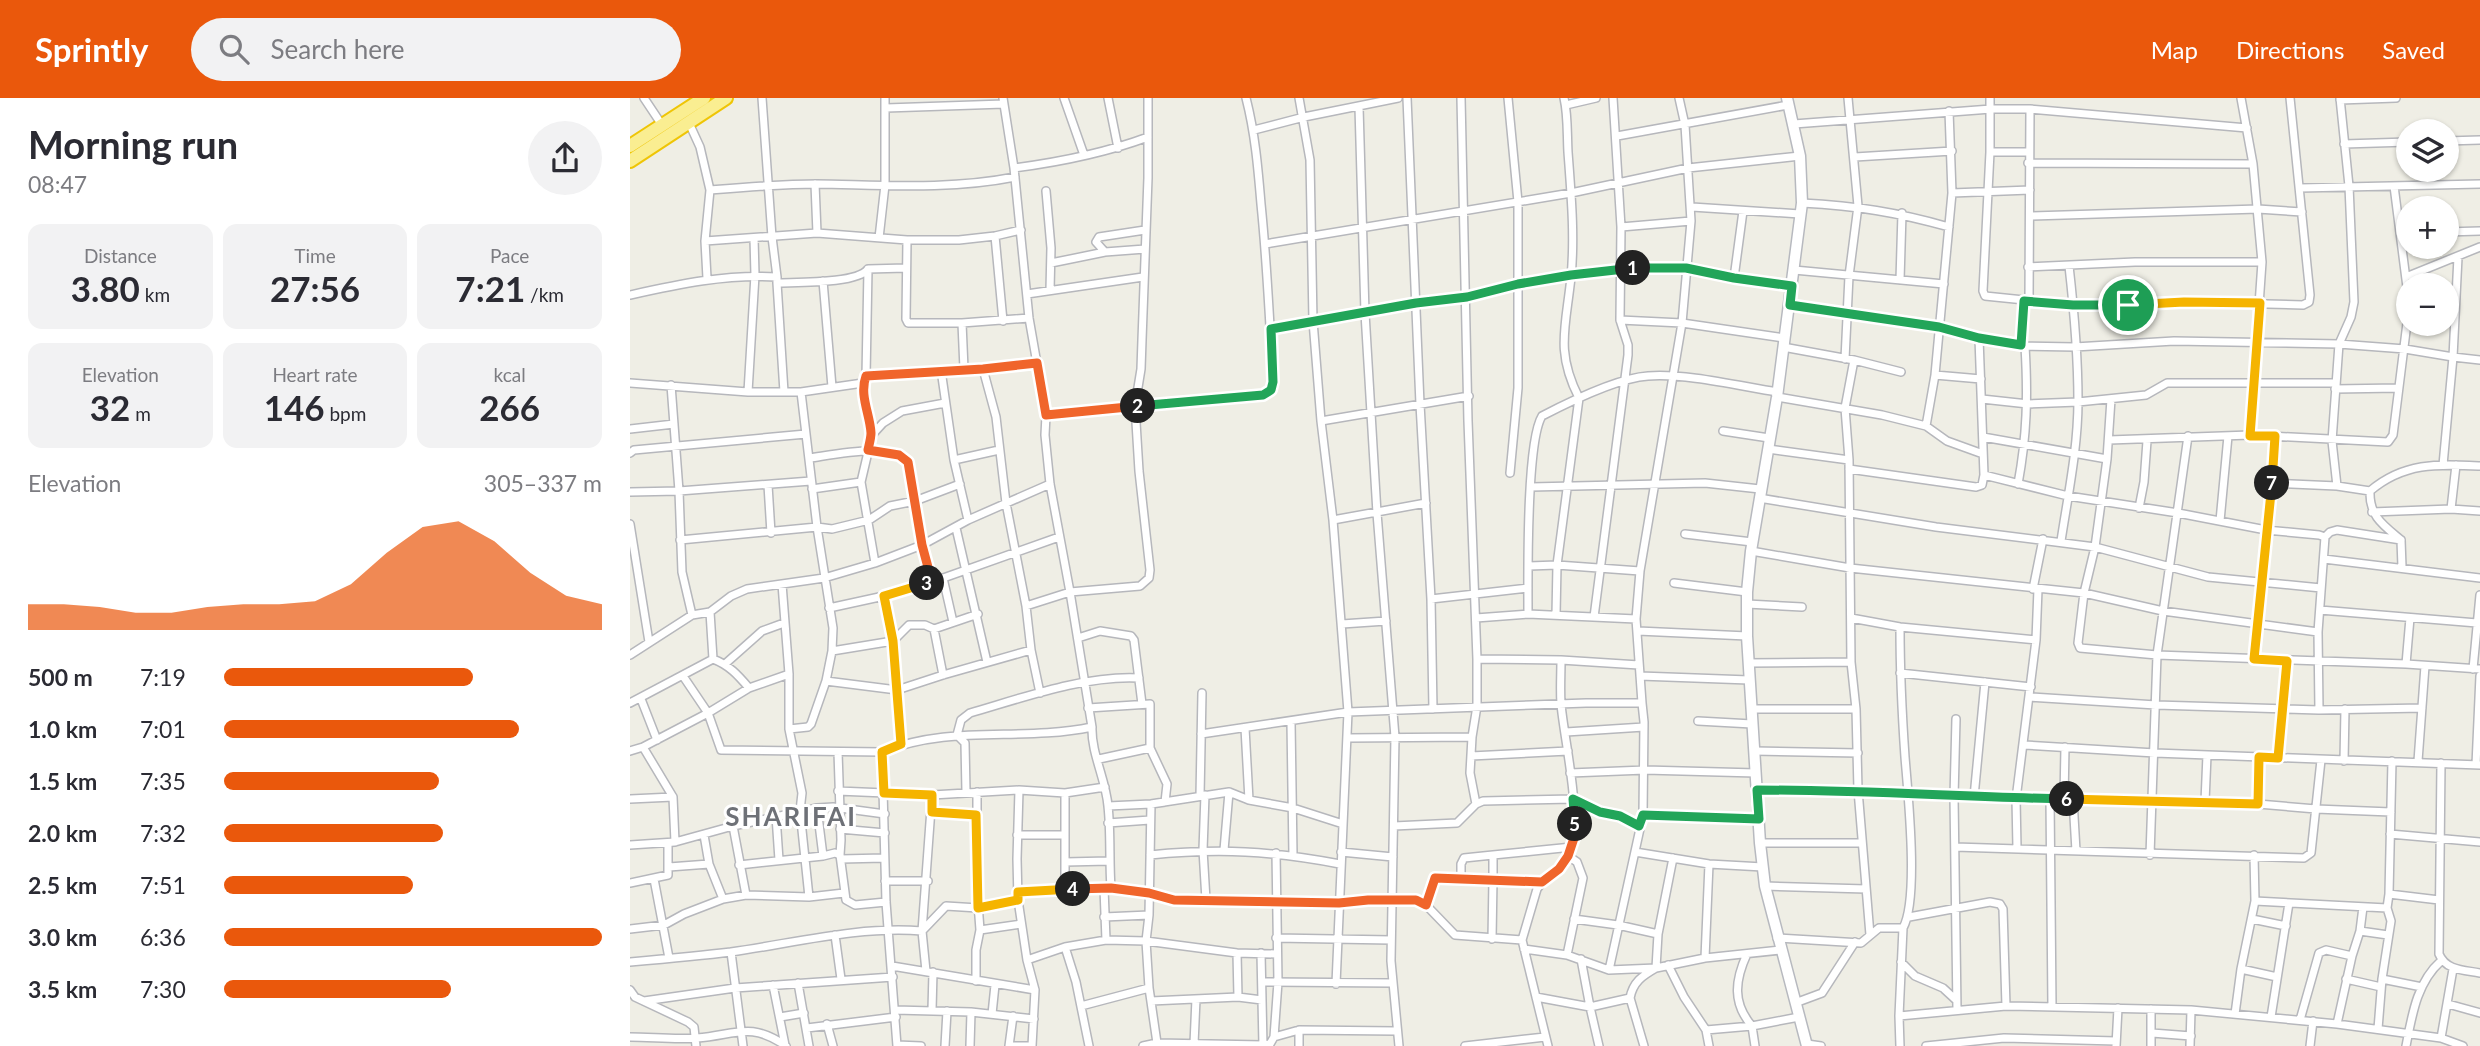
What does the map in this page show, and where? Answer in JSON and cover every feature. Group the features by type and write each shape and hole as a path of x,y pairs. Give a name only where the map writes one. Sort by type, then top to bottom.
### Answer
{"highway":[{"path":"630,146 704,98"},
{"path":"630,160 726,98"}],"street":[{"path":"644,98 663,125"},
{"path":"762,98 784,392"},
{"path":"879,237 885,185 885,98"},
{"path":"1064,98 1084,155"},
{"path":"1108,98 1118,148"},
{"path":"1026,606 1070,592 1140,586 1149,578 1135,406 1141,369 1148,98"},
{"path":"1046,415 1263,395 1271,390 1271,329 1265,244 1254,130 1246,98"},
{"path":"1299,98 1310,160 1314,321 1348,712 1336,984"},
{"path":"1346,98 1349,108"},
{"path":"1254,130 1398,98"},
{"path":"1407,98 1431,598 1433,709"},
{"path":"1461,98 1468,421 1477,659 1470,773 1476,804"},
{"path":"1508,98 1518,202 1518,388 1510,473"},
{"path":"1556,615 1557,565 1579,398 1568,377 1564,361 1563,331 1571,275 1571,193 1565,101 1596,98"},
{"path":"1594,617 1628,345 1619,320 1620,184 1613,98"},
{"path":"1609,970 1643,815 1644,727 1636,619 1640,571 1682,323 1691,221 1685,125 1679,98"},
{"path":"1848,98 1858,206 1849,276 1847,315 1850,359 1845,408 1849,460 1851,662 1870,935"},
{"path":"1990,98 1983,294 1987,297 2073,305 2303,305 2309,302 2290,98"},
{"path":"2241,98 2253,164 2262,262 2250,436"},
{"path":"2337,486 2332,441 2339,344 2351,317 2354,302 2349,186 2340,99 2396,98"},
{"path":"886,108 1004,100 1014,168 1029,318 1046,415 1045,435 1050,484 1092,727 1091,738 1108,806 1109,861 1104,917 1106,940"},
{"path":"1617,136 1685,125 1787,101 1794,124 1800,156 1802,203 1790,305 1752,546 1747,592 1747,636 1765,886 1807,1045 1821,1046"},
{"path":"1359,107 1365,313 1377,513 1395,737 1391,940 1399,1046"},
{"path":"1794,124 1949,111 2030,109 2247,128"},
{"path":"2018,484 2025,446 2028,404 2023,346 2031,216 2028,163 2030,109"},
{"path":"1926,426 1935,374 1952,193 1949,111"},
{"path":"689,123 700,147 710,190 705,241 707,278"},
{"path":"1014,168 1062,161 1118,148 1148,137"},
{"path":"2459,141 2480,140"},
{"path":"2344,144 2396,142"},
{"path":"1855,157 1952,151"},
{"path":"1990,152 2028,152"},
{"path":"1265,244 1571,193 1688,168 1800,156"},
{"path":"2028,163 2253,164"},
{"path":"710,190 770,185 978,184 1015,177"},
{"path":"815,184 817,233"},
{"path":"2300,188 2480,184"},
{"path":"2394,186 2396,204"},
{"path":"1952,193 2029,190"},
{"path":"1046,191 1050,290"},
{"path":"1802,203 1858,206 1949,227"},
{"path":"1692,207 1800,214"},
{"path":"2031,216 2258,209 2302,212"},
{"path":"1734,278 1743,211"},
{"path":"1900,280 1902,214"},
{"path":"1621,227 1691,221"},
{"path":"705,241 817,233 907,240 959,240 1021,230"},
{"path":"1105,252 1096,242 1099,237 1145,230"},
{"path":"2459,231 2480,230"},
{"path":"995,236 1003,321"},
{"path":"748,392 755,275 754,238"},
{"path":"907,240 908,323 962,323 1029,318"},
{"path":"2459,257 2480,247"},
{"path":"1051,263 1105,252 1145,249"},
{"path":"2416,273 2453,259"},
{"path":"2442,465 2453,357 2458,259"},
{"path":"2028,267 2135,262 2262,262"},
{"path":"2061,541 2075,454 2078,402 2069,266"},
{"path":"630,295 707,278 755,275 777,280 823,281 860,276 868,269 906,268"},
{"path":"1271,329 1416,303 1467,297 1518,284 1620,268 1686,268 1792,286"},
{"path":"868,269 865,379 872,435 861,482 875,564"},
{"path":"1794,270 1944,284"},
{"path":"1027,294 1143,277"},
{"path":"823,281 832,387"},
{"path":"1790,305 1939,327 2023,346 2075,347 2174,341 2339,344 2480,359"},
{"path":"1619,320 1682,323 1784,342 1901,372"},
{"path":"962,323 964,369"},
{"path":"2109,440 2275,436 2388,442 2393,435 2406,336"},
{"path":"1849,469 1976,487 1983,483 1979,338"},
{"path":"630,383 748,392 801,392 865,379 1037,363"},
{"path":"983,369 996,417 1006,503 1040,693"},
{"path":"942,370 954,460 968,520"},
{"path":"1935,374 1981,379"},
{"path":"1528,614 1531,487 1538,422 1542,416 1579,398 1623,382 1650,376 1673,377 1777,394 1926,426 1947,441 1983,454"},
{"path":"1982,400 2028,404 2111,399 2151,394 2167,383 2253,382 2398,388"},
{"path":"671,385 682,572 692,615"},
{"path":"789,729 808,727 811,724 826,681 833,628 817,527 801,392"},
{"path":"1321,421 1469,396"},
{"path":"2111,399 2107,459 2095,547 2084,593 2078,643 2080,648 2157,655 2477,669 2480,595"},
{"path":"872,435 883,423 902,411 945,403"},
{"path":"630,429 674,424"},
{"path":"1723,431 1849,460"},
{"path":"630,453 634,450 806,434"},
{"path":"2150,855 2157,655 2188,436"},
{"path":"2220,520 2228,436"},
{"path":"2254,659 2275,436"},
{"path":"1983,437 2107,459"},
{"path":"2140,508 2147,441"},
{"path":"810,458 868,450 905,458 932,582"},
{"path":"954,460 999,450"},
{"path":"2272,483 2337,486 2370,491 2397,472 2442,465 2480,466"},
{"path":"2451,509 2456,465"},
{"path":"1984,475 2068,496 2266,530 2325,537"},
{"path":"630,492 861,482"},
{"path":"680,540 817,527 832,529 869,520 890,506 915,501 960,484"},
{"path":"630,655 692,615 709,612 739,592 824,578 875,564 922,545 968,520 1050,484"},
{"path":"1531,487 1705,484 1936,527 2095,547 2208,577 2321,588"},
{"path":"768,485 771,533"},
{"path":"2370,491 2372,513 2380,524 2400,540 2402,567"},
{"path":"1333,520 1426,503"},
{"path":"2372,513 2451,509 2480,511"},
{"path":"630,525 633,564 649,642"},
{"path":"956,528 987,662"},
{"path":"2319,710 2318,632 2325,537 2337,530 2400,540"},
{"path":"1685,534 1850,568 2084,593 2163,611 2318,632"},
{"path":"829,607 884,596 932,582 1059,537"},
{"path":"2017,848 2016,799 2036,640 2036,589 2043,539"},
{"path":"2324,559 2480,578"},
{"path":"1530,566 1557,565 1640,571"},
{"path":"943,578 953,621"},
{"path":"1674,583 1747,592"},
{"path":"782,584 789,674 789,729 802,799 800,811 809,897"},
{"path":"1431,598 1528,588"},
{"path":"884,596 893,641 901,744"},
{"path":"1747,604 1801,607"},
{"path":"2320,610 2477,623"},
{"path":"709,612 713,659"},
{"path":"832,651 893,641 909,625 925,625 934,629 978,614"},
{"path":"1476,618 1528,614 1636,619"},
{"path":"1851,618 1900,627 2036,640"},
{"path":"2406,664 2410,618"},
{"path":"1342,624 1386,621"},
{"path":"725,664 762,631 784,623"},
{"path":"1900,627 1900,673 1911,846 1909,917 1903,928 1901,962 1900,1046"},
{"path":"934,629 943,675"},
{"path":"1077,638 1100,631 1131,636 1134,640 1142,704"},
{"path":"1638,631 1747,636"},
{"path":"826,681 897,691 1031,650"},
{"path":"713,659 725,664 749,688"},
{"path":"630,703 713,659"},
{"path":"1477,659 1561,660 1639,665"},
{"path":"1548,1046 1522,940 1537,889 1559,869 1568,856 1576,832 1561,704 1561,660"},
{"path":"2278,758 2287,661"},
{"path":"1748,663 1851,662"},
{"path":"2418,761 2425,666"},
{"path":"1900,673 2031,687"},
{"path":"630,751 708,713 749,688 789,674"},
{"path":"683,676 708,713 721,750 882,752 901,744 957,734 1062,733 1092,727"},
{"path":"1640,676 1749,680"},
{"path":"2024,745 2155,753 2478,765 2480,676"},
{"path":"957,734 961,720 970,713 1040,693 1115,677 1139,678"},
{"path":"1974,797 1984,682"},
{"path":"1202,693 1206,900"},
{"path":"2030,696 2156,705 2283,709 2422,708"},
{"path":"641,699 657,740"},
{"path":"1201,734 1348,712 1642,703"},
{"path":"1088,708 1150,704 1150,748 1167,784 1165,802 1108,806"},
{"path":"1751,709 1856,709"},
{"path":"2344,761 2345,709"},
{"path":"1955,719 1957,1010"},
{"path":"1698,721 1752,724"},
{"path":"1291,722 1293,855"},
{"path":"1566,732 1644,727"},
{"path":"1245,728 1249,800"},
{"path":"957,734 965,743 966,792"},
{"path":"1348,738 1472,737"},
{"path":"630,883 666,876 669,873 672,843 673,797 643,747"},
{"path":"2064,799 2065,747"},
{"path":"1098,760 1150,748"},
{"path":"1471,756 1568,751"},
{"path":"1754,751 1858,752"},
{"path":"838,752 840,857 846,900 855,905 886,902"},
{"path":"882,752 886,902 897,1046 921,1046"},
{"path":"2205,802 2207,755"},
{"path":"2258,804 2259,757"},
{"path":"1955,847 2150,855 2309,857 2321,760"},
{"path":"2378,1029 2381,983 2391,920 2387,908 2392,761"},
{"path":"2441,763 2438,943 2441,961 2453,969 2480,973"},
{"path":"1570,773 1645,770 1756,773"},
{"path":"838,791 932,795 1019,790 1065,793 1105,787"},
{"path":"1013,1016 1013,1046 1032,1046 1035,990 1027,960 1018,896 1019,790"},
{"path":"1757,790 1858,790 1954,797 2205,802 2390,812"},
{"path":"976,981 976,950 980,930 977,792"},
{"path":"1151,804 1229,792 1249,800 1293,808 1343,824"},
{"path":"1224,850 1229,792"},
{"path":"1065,793 1065,889"},
{"path":"932,795 928,881 922,931 930,972 932,1010"},
{"path":"630,799 673,797"},
{"path":"1394,826 1457,823 1476,804 1494,801 1573,799 1639,826"},
{"path":"2050,799 2052,1007"},
{"path":"2073,799 2076,851"},
{"path":"1151,804 1146,941 1157,1044"},
{"path":"817,808 823,856"},
{"path":"630,845 672,843 733,826 817,808 885,814"},
{"path":"932,812 976,815"},
{"path":"1643,815 1759,819"},
{"path":"776,816 779,860"},
{"path":"1108,823 1150,820"},
{"path":"733,826 746,895"},
{"path":"840,829 885,833"},
{"path":"2390,834 2480,842"},
{"path":"704,835 709,863 723,899"},
{"path":"1017,835 1065,835"},
{"path":"1760,843 1862,843"},
{"path":"1461,878 1464,858 1572,847"},
{"path":"1150,855 1224,850 1293,855 1340,864"},
{"path":"1341,852 1393,857"},
{"path":"1635,852 1709,864 1763,867"},
{"path":"739,866 835,853 840,857 884,858"},
{"path":"1143,1046 1263,1046 1269,1044 1274,1037 1278,982 1276,853"},
{"path":"1492,939 1493,855"},
{"path":"2235,1014 2255,901 2254,855"},
{"path":"1567,955 1583,878 1577,862 1568,856"},
{"path":"1656,968 1658,934 1673,858"},
{"path":"1065,862 1109,861"},
{"path":"669,867 709,863"},
{"path":"1704,958 1709,864"},
{"path":"1426,905 1435,878 1542,882"},
{"path":"654,879 669,958"},
{"path":"885,881 928,881"},
{"path":"1765,886 1866,889"},
{"path":"922,931 946,906 978,908 1018,896 1065,889 1108,888 1149,893 1174,900 1339,903 1416,900 1426,905 1455,935 1522,940"},
{"path":"630,929 664,925 723,899 746,895 809,897 844,893"},
{"path":"2389,894 2439,900"},
{"path":"2255,901 2387,908"},
{"path":"1909,917 1990,902 2000,904 2003,909 2006,1006"},
{"path":"2271,1017 2289,903"},
{"path":"2337,1024 2360,931 2363,907"},
{"path":"1104,917 1149,915"},
{"path":"1574,919 1658,934"},
{"path":"2252,919 2286,926"},
{"path":"980,930 1021,924"},
{"path":"630,962 731,952 835,934 889,928 922,931"},
{"path":"1777,938 1865,942 1879,928 1903,928"},
{"path":"2360,931 2388,935"},
{"path":"835,934 841,979"},
{"path":"1276,938 1391,940"},
{"path":"1027,960 1065,947 1106,940 1146,941 1237,953 1276,954"},
{"path":"1795,1003 1822,993 1855,942"},
{"path":"1065,947 1089,1046"},
{"path":"1524,949 1567,955 1609,970 1656,968 1704,958 1781,950"},
{"path":"2300,1020 2319,953 2326,950 2352,956"},
{"path":"731,952 743,1046"},
{"path":"1237,953 1238,997"},
{"path":"1261,953 1263,1046"},
{"path":"1747,954 1736,985 1742,1015 1752,1026 1755,1046"},
{"path":"1581,960 1599,1046"},
{"path":"2406,1046 2413,1012 2422,987 2441,961"},
{"path":"1901,962 1915,976 1943,988 1956,1001"},
{"path":"1668,965 1684,997 1706,1030 1709,1046"},
{"path":"892,966 1035,990"},
{"path":"1644,1046 1630,998 1637,981 1656,968"},
{"path":"2241,969 2277,977"},
{"path":"2446,1041 2453,969"},
{"path":"644,1001 735,988 893,977"},
{"path":"2346,979 2422,987"},
{"path":"1262,982 1393,983"},
{"path":"798,983 809,1046"},
{"path":"773,985 786,1046"},
{"path":"992,1014 995,985"},
{"path":"1081,1006 1149,988"},
{"path":"630,990 635,997 688,1021 694,1027 696,1042"},
{"path":"1151,1001 1238,997 1262,1000"},
{"path":"1536,997 1590,1007 1630,998"},
{"path":"1194,1044 1196,999"},
{"path":"2448,1004 2480,1013"},
{"path":"1899,1016 2006,1006 2191,1010 2409,1033 2463,1046"},
{"path":"1926,1046 2004,1038 2116,1044 2118,1008"},
{"path":"2151,1009 2151,1046"},
{"path":"807,1028 932,1010 1034,1019"},
{"path":"2190,1046 2191,1010"},
{"path":"945,1046 947,1011"},
{"path":"971,1012 971,1046"},
{"path":"780,1017 804,1013"},
{"path":"1706,1030 1752,1026 1799,1017"},
{"path":"2310,1046 2313,1021"},
{"path":"827,1024 833,1046"},
{"path":"630,1037 696,1042 741,1030 768,1034 786,1046"},
{"path":"1274,1037 1299,1030 1396,1031"},
{"path":"1299,1030 1299,1046"},
{"path":"2152,1033 2191,1036"},
{"path":"1465,1046 1545,1037"}],"district":[{"name":"SHARIFAI","path":"791,816"}],"route":[{"path":"1620,268 1686,268 1792,286 1790,305 1939,327 1979,338 2021,345 2024,301 2073,305 2128,305 2184,302 2260,303 2250,436 2275,436 2254,659 2287,661 2278,758 2259,757 2258,804 2016,799 1908,795 1858,790 1757,790 1759,819 1643,815 1639,826 1573,799 1576,832 1572,847 1559,869 1550,877 1542,882 1438,877 1433,880 1426,905 1416,900 1357,900 1339,903 1174,900 1149,893 1111,888 1018,892 1018,900 978,908 976,815 932,812 932,795 884,793 882,752 901,744 893,641 884,596 932,582 922,545 908,462 899,455 868,450 872,435 864,396 863,383 866,376 1037,363 1046,415 1263,395 1271,390 1273,382 1271,329 1416,303 1467,297 1518,284 1620,268"}]}
